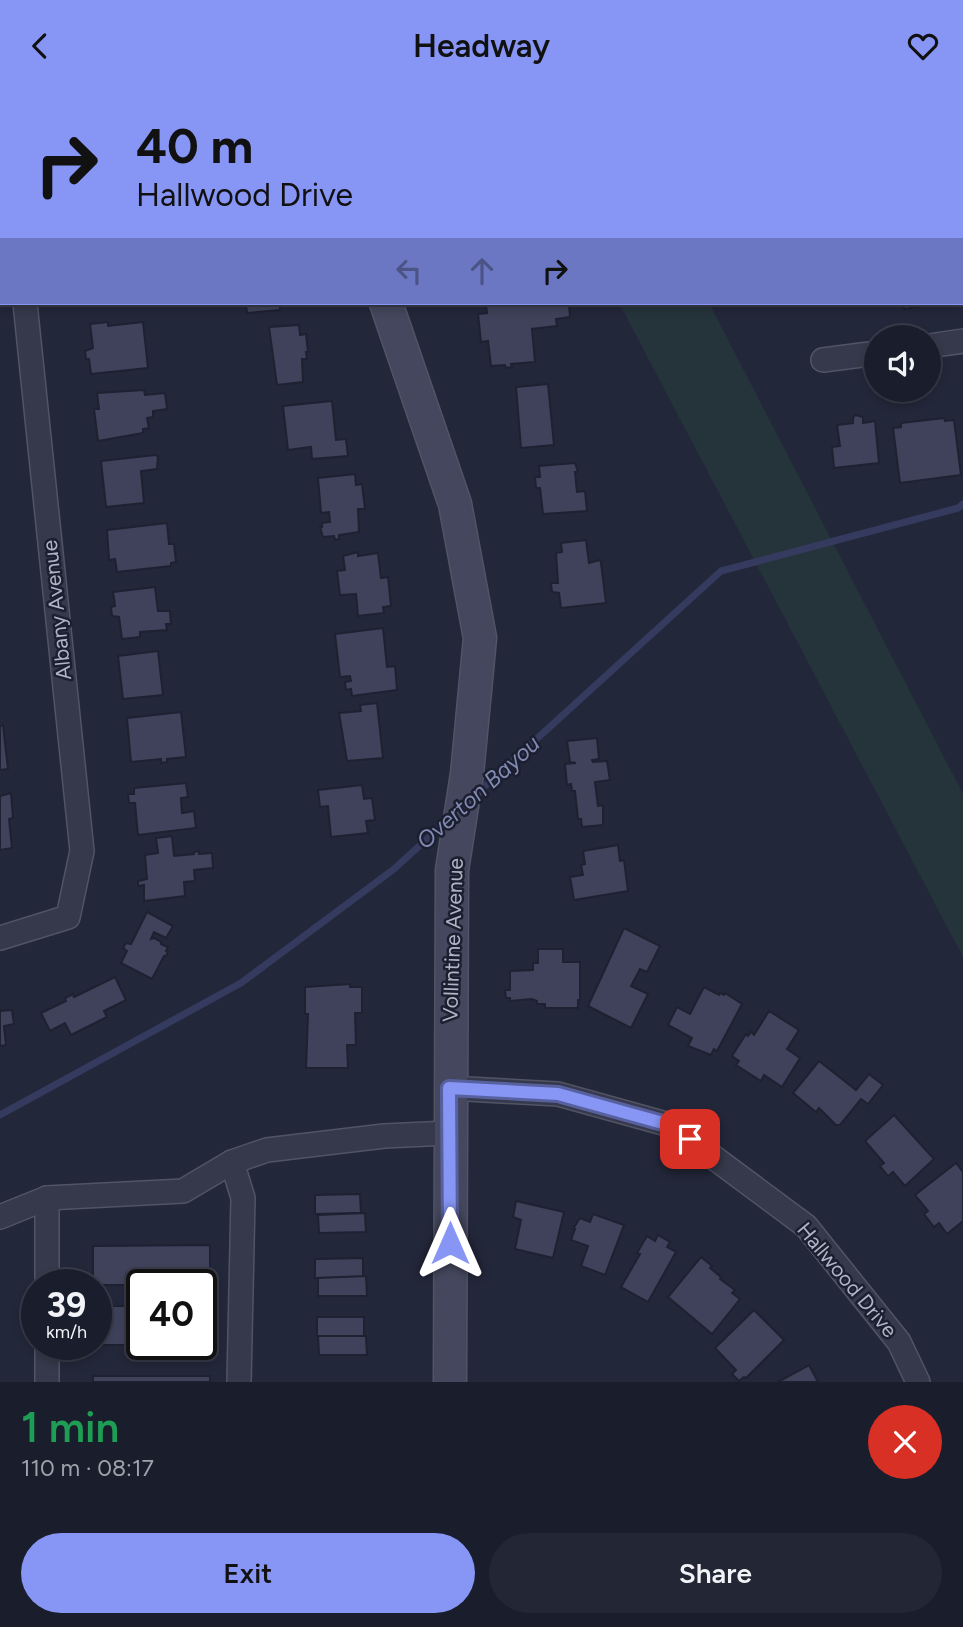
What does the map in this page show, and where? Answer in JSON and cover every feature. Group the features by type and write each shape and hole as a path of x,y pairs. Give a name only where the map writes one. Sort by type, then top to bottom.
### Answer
{"street":[{"name":"Albany Avenue","path":"0,938 68,917 82,851 25,305"},
{"name":"Vollintine Avenue","path":"387,305 455,503 480,638 467,774 452,870 449,1088 450,1382"},
{"path":"941,344 963,341"},
{"path":"823,360 864,355"},
{"name":"Hallwood Drive","path":"449,1088 558,1094 670,1125 806,1226 899,1342 918,1382"},
{"path":"0,1217 47,1198 183,1191 232,1162 267,1150 384,1136 449,1133"},
{"path":"232,1162 243,1198 239,1382"},
{"path":"47,1198 47,1269"},
{"path":"47,1360 47,1382"}],"shaded area":[{"path":"620,305 710,305 963,794 963,957"}],"building":[{"path":"246,305 280,305 280,310 247,313"},
{"path":"569,305 570,317 556,319 557,326 532,329 535,362 511,364 512,367 506,368 505,365 491,366 488,341 481,342 478,314 487,313 486,306"},
{"path":"904,305 924,306 904,309"},
{"path":"108,322 108,326 143,322 148,368 91,374 85,351 93,348 90,324"},
{"path":"299,325 300,335 306,334 308,352 307,359 302,359 303,382 277,385 269,327"},
{"path":"548,384 554,445 521,448 516,387"},
{"path":"144,390 145,395 165,393 167,409 153,411 153,417 147,418 149,428 143,429 143,433 98,441 94,409 99,409 97,393"},
{"path":"332,401 336,440 346,439 348,456 312,459 311,447 288,450 283,406"},
{"path":"855,415 863,417 863,423 875,421 879,463 834,468 832,447 840,446 837,425 853,423"},
{"path":"944,418 945,421 954,420 961,475 900,483 893,428 901,427 901,423"},
{"path":"158,456 157,469 141,471 144,503 106,507 101,461"},
{"path":"575,463 578,472 575,472 577,492 585,491 587,511 543,514 540,488 536,488 535,477 540,477 539,466"},
{"path":"355,474 356,485 362,484 365,509 358,509 359,532 339,535 339,539 335,540 334,536 323,537 320,527 322,523 330,522 329,512 321,513 318,478"},
{"path":"167,523 169,544 174,544 176,562 171,563 171,566 117,572 115,559 109,560 107,530"},
{"path":"586,540 589,563 600,560 601,563 606,603 561,608 559,593 552,592 551,583 558,583 556,553 562,552 561,543"},
{"path":"358,552 358,556 378,553 381,578 388,577 391,606 383,607 384,613 358,616 356,594 340,595 337,571 345,570 343,556"},
{"path":"155,587 158,611 170,611 171,624 166,624 167,630 140,632 140,637 122,639 119,617 112,616 111,607 115,606 113,592"},
{"path":"383,628 387,667 395,666 397,690 352,696 351,689 346,690 345,682 351,681 350,676 340,677 335,634"},
{"path":"158,651 163,695 123,699 118,656"},
{"path":"377,703 383,758 347,761 339,713 361,711 360,705"},
{"path":"181,712 186,757 167,759 167,762 161,763 161,759 131,762 127,718"},
{"path":"3,725 8,769 0,770 0,726"},
{"path":"597,738 599,759 592,760 607,761 610,780 595,782 598,806 603,805 603,825 582,827 581,819 578,819 575,791 572,791 571,784 567,785 565,764 576,763 570,762 567,741"},
{"path":"186,783 188,797 181,798 182,813 194,811 196,828 138,835 135,803 129,803 128,794 134,794 134,788"},
{"path":"362,785 364,799 372,798 375,820 366,821 368,833 331,837 328,806 320,807 318,790"},
{"path":"11,793 13,818 9,819 12,848 0,850 0,796"},
{"path":"172,836 174,856 199,851 199,854 212,853 213,868 194,870 195,881 184,882 185,896 144,901 144,885 138,886 138,881 147,879 145,855 158,853 156,838"},
{"path":"618,845 620,861 624,860 628,891 574,900 570,877 583,875 583,851"},
{"path":"147,912 173,926 166,938 154,932 151,939 154,938 168,947 166,956 152,979 121,963 127,951 123,948 126,943 131,944"},
{"path":"624,928 660,946 647,972 640,969 631,986 648,994 631,1028 588,1006"},
{"path":"538,949 563,949 563,962 580,962 578,1008 545,1008 545,1004 537,1004 537,1001 532,999 510,1001 510,998 506,998 505,990 510,990 510,971 533,970 533,963 538,963"},
{"path":"115,977 126,1000 104,1011 107,1017 71,1035 65,1023 50,1031 41,1013 66,1001 65,998 73,994 74,997"},
{"path":"350,984 350,987 362,987 362,1013 355,1013 356,1045 347,1045 348,1068 306,1068 308,1014 305,1014 305,987"},
{"path":"704,987 719,995 725,993 742,1004 717,1051 714,1049 711,1055 688,1046 692,1038 668,1025 677,1007 690,1014"},
{"path":"12,1010 14,1024 4,1026 6,1045 0,1046 0,1011"},
{"path":"769,1011 799,1030 787,1049 800,1058 782,1087 764,1075 761,1081 736,1065 739,1061 732,1056 746,1034 748,1036 751,1032 754,1035"},
{"path":"819,1061 856,1090 869,1074 883,1085 868,1104 861,1099 840,1125 836,1125 819,1108 816,1112 793,1093"},
{"path":"894,1115 934,1159 905,1186 893,1172 888,1176 880,1166 884,1163 865,1141"},
{"path":"956,1163 963,1172 963,1221 947,1234 939,1223 934,1227 924,1214 928,1211 915,1195"},
{"path":"360,1194 361,1213 315,1214 315,1195"},
{"path":"516,1201 564,1212 553,1258 515,1249 521,1220 513,1217"},
{"path":"365,1213 366,1232 319,1233 318,1215"},
{"path":"593,1214 624,1225 605,1275 581,1266 588,1246 571,1240 573,1229 580,1218 590,1222"},
{"path":"658,1235 670,1242 667,1247 676,1252 648,1302 621,1287 647,1236 655,1241"},
{"path":"210,1245 210,1269 126,1269 126,1285 112,1285 112,1269 93,1269 93,1246"},
{"path":"701,1257 712,1266 710,1268 720,1279 735,1290 732,1293 740,1299 712,1334 668,1297"},
{"path":"363,1258 363,1277 315,1278 315,1259"},
{"path":"366,1276 367,1296 318,1296 318,1278"},
{"path":"112,1306 126,1306 126,1345 112,1345"},
{"path":"754,1310 784,1340 746,1378 739,1381 732,1374 736,1370 715,1348"},
{"path":"317,1317 364,1317 364,1336 317,1336"},
{"path":"318,1336 366,1336 367,1355 319,1355"},
{"path":"809,1365 818,1382 778,1382"},
{"path":"93,1376 210,1376 210,1382 93,1382"}],"waterway":[{"name":"Overton Bayou","path":"474,796 721,571 958,508 963,504"},
{"name":"Overton Bayou","path":"0,1115 241,983 394,869 450,818"}],"route":[{"path":"450,1243 449,1088 558,1094 670,1125 690,1139"}]}
